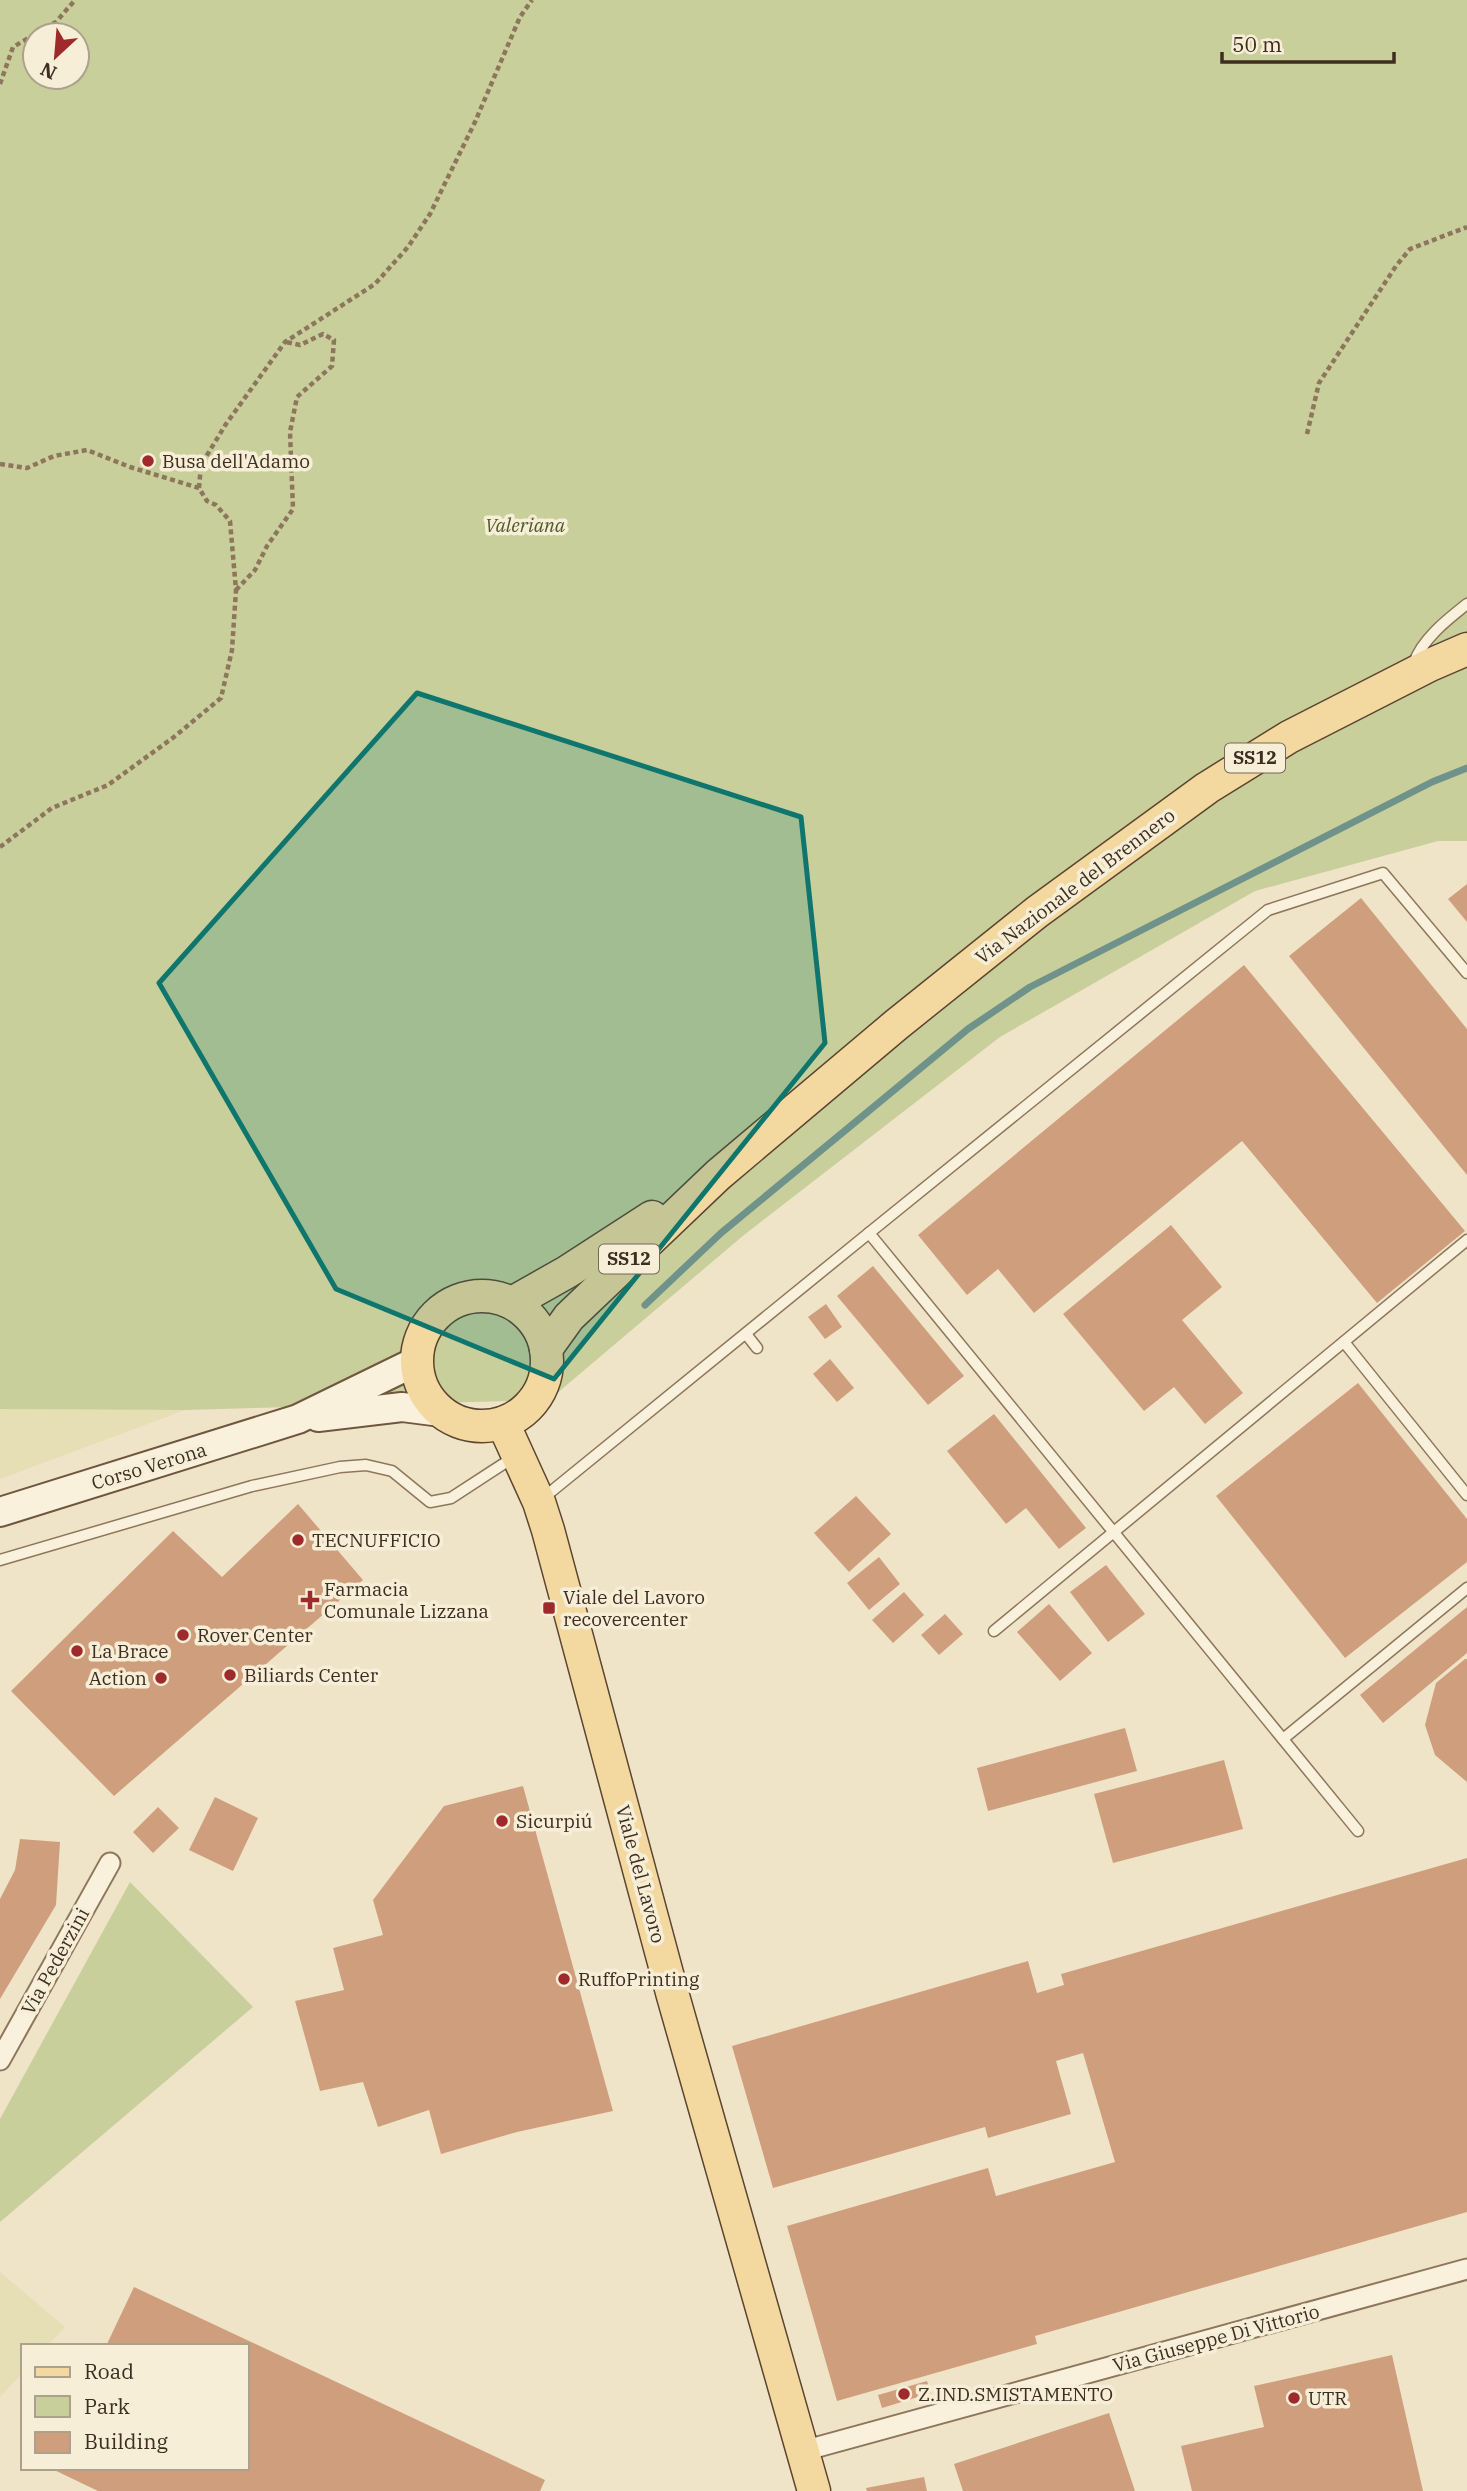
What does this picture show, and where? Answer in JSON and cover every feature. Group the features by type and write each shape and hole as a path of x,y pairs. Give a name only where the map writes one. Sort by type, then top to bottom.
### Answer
{"main road":[{"name":"Via Nazionale del Brennero","path":"546,1349 569,1317 718,1175 895,1025 1037,912 1207,788 1289,737 1467,649"},
{"name":"Via Nazionale del Brennero","path":"512,1303 567,1272 718,1175"},
{"path":"441,1412 423,1389 417,1361 421,1339 431,1320 448,1305 468,1297 491,1296 512,1303 528,1314 540,1330 546,1349"},
{"name":"SS12","path":"503,1423 523,1412 538,1394 547,1372 546,1349"},
{"path":"298,1419 417,1361"},
{"path":"298,1419 402,1407 441,1412 460,1422 481,1426 503,1423"},
{"name":"Corso Verona","path":"0,1512 298,1419"},
{"name":"Viale del Lavoro","path":"503,1423 539,1502 673,1996 814,2491"}],"street":[{"name":"Via Pederzini","path":"0,2060 110,1863"},
{"name":"Via Giuseppe Di Vittorio","path":"803,2451 1467,2269"}],"lane":[{"path":"1410,675 1417,656 1443,624 1467,604"},
{"path":"539,1502 1268,910 1383,873 1467,973"},
{"path":"869,1233 1358,1831"},
{"path":"994,1631 1467,1240"},
{"path":"746,1334 757,1348"},
{"path":"1344,1342 1467,1495"},
{"path":"0,1560 252,1486 340,1467 366,1465 392,1471 430,1502 451,1498 517,1454"},
{"path":"1283,1739 1467,1588"}],"path":[{"path":"0,84 13,47 56,22 75,0"},
{"path":"0,847 52,808 108,785 174,737 221,698 232,650 236,590 230,521 216,505 207,500 200,488 201,465 226,424 285,342 375,284 408,247 430,214 475,122 520,17 532,0"},
{"path":"1307,434 1319,383 1396,266 1410,249 1467,227"},
{"path":"236,590 255,570 267,546 293,509 290,432 297,397 332,366 334,340 323,334 300,345 285,342"},
{"path":"0,464 27,468 54,456 87,450 130,467 200,488"}],"highlighted area":[{"path":"417,693 801,817 825,1043 554,1379 336,1289 159,983"}],"shaded area":[{"path":"0,1409 185,1410 0,1479"},
{"path":"0,2272 65,2327 49,2344 21,2344 21,2374 0,2397"}],"green space":[{"name":"Valeriana","path":"0,0 1467,0 1467,841 1438,841 1255,891 1000,1037 744,1235 549,1400 185,1410 0,1409"},
{"path":"130,1882 253,2007 0,2222 0,2119"}],"building":[{"path":"1467,884 1467,922 1448,899"},
{"path":"1361,898 1467,1029 1467,1175 1289,956"},
{"path":"1244,965 1465,1231 1377,1303 1242,1141 1034,1313 998,1269 967,1295 918,1235"},
{"path":"1171,1225 1222,1287 1182,1320 1243,1393 1205,1424 1174,1387 1144,1411 1063,1314"},
{"path":"873,1266 964,1376 928,1405 837,1296"},
{"path":"826,1304 842,1327 825,1339 808,1317"},
{"path":"830,1359 854,1388 837,1402 813,1374"},
{"path":"1358,1383 1467,1519 1467,1562 1345,1658 1216,1496"},
{"path":"994,1414 1086,1528 1059,1549 1026,1508 1006,1524 947,1451"},
{"path":"856,1496 891,1534 849,1572 814,1533"},
{"name":"Rover Center","path":"298,1504 363,1580 114,1796 11,1691 173,1531 222,1577"},
{"path":"879,1557 900,1584 869,1610 847,1583"},
{"path":"1106,1565 1145,1614 1108,1642 1070,1592"},
{"path":"904,1592 924,1615 893,1643 872,1620"},
{"path":"1049,1604 1092,1653 1060,1681 1017,1632"},
{"path":"1467,1607 1467,1653 1383,1723 1360,1695"},
{"path":"945,1614 963,1634 939,1655 921,1635"},
{"path":"1465,1659 1467,1782 1435,1755 1425,1725 1436,1683"},
{"path":"1125,1728 1137,1771 988,1811 977,1768"},
{"path":"1224,1760 1243,1829 1113,1863 1094,1794"},
{"path":"523,1786 613,2111 517,2132 441,2154 429,2110 378,2127 363,2082 320,2091 295,2001 344,1990 333,1948 383,1935 373,1900 444,1806"},
{"path":"215,1797 258,1818 233,1871 189,1850"},
{"path":"158,1807 179,1828 153,1853 133,1832"},
{"path":"20,1839 60,1842 56,1905 0,1999 0,1899 15,1870"},
{"path":"1467,1858 1467,2212 1035,2336 1037,2344 837,2401 787,2226 988,2168 996,2196 1115,2162 1083,2053 1056,2061 1071,2114 988,2138 985,2127 773,2188 732,2046 1028,1961 1037,1993 1064,1985 1061,1974"},
{"path":"134,2287 545,2480 540,2491 98,2491 54,2470 248,2470 248,2344 107,2344"},
{"path":"1392,2355 1423,2491 1192,2491 1181,2446 1264,2427 1254,2386"},
{"name":"Z.IND.SMISTAMENTO","path":"927,2381 931,2393 882,2408 878,2395"},
{"path":"1109,2413 1135,2491 963,2491 954,2464"},
{"path":"924,2477 927,2491 867,2491 866,2488"}],"waterway":[{"path":"645,1305 721,1233 968,1029 1030,987 1432,782 1467,768"}],"place":[{"name":"Busa dell'Adamo","path":"148,461"},
{"name":"TECNUFFICIO","path":"298,1540"},
{"name":"Farmacia Comunale Lizzana","path":"310,1600"},
{"name":"Viale del Lavoro recovercenter","path":"549,1608"},
{"name":"Rover Center","path":"183,1635"},
{"name":"La Brace","path":"77,1651"},
{"name":"Biliards Center","path":"230,1675"},
{"name":"Action","path":"161,1678"},
{"name":"Sicurpiú","path":"502,1821"},
{"name":"RuffoPrinting","path":"564,1979"},
{"name":"Z.IND.SMISTAMENTO","path":"904,2394"},
{"name":"UTR","path":"1294,2398"}]}
